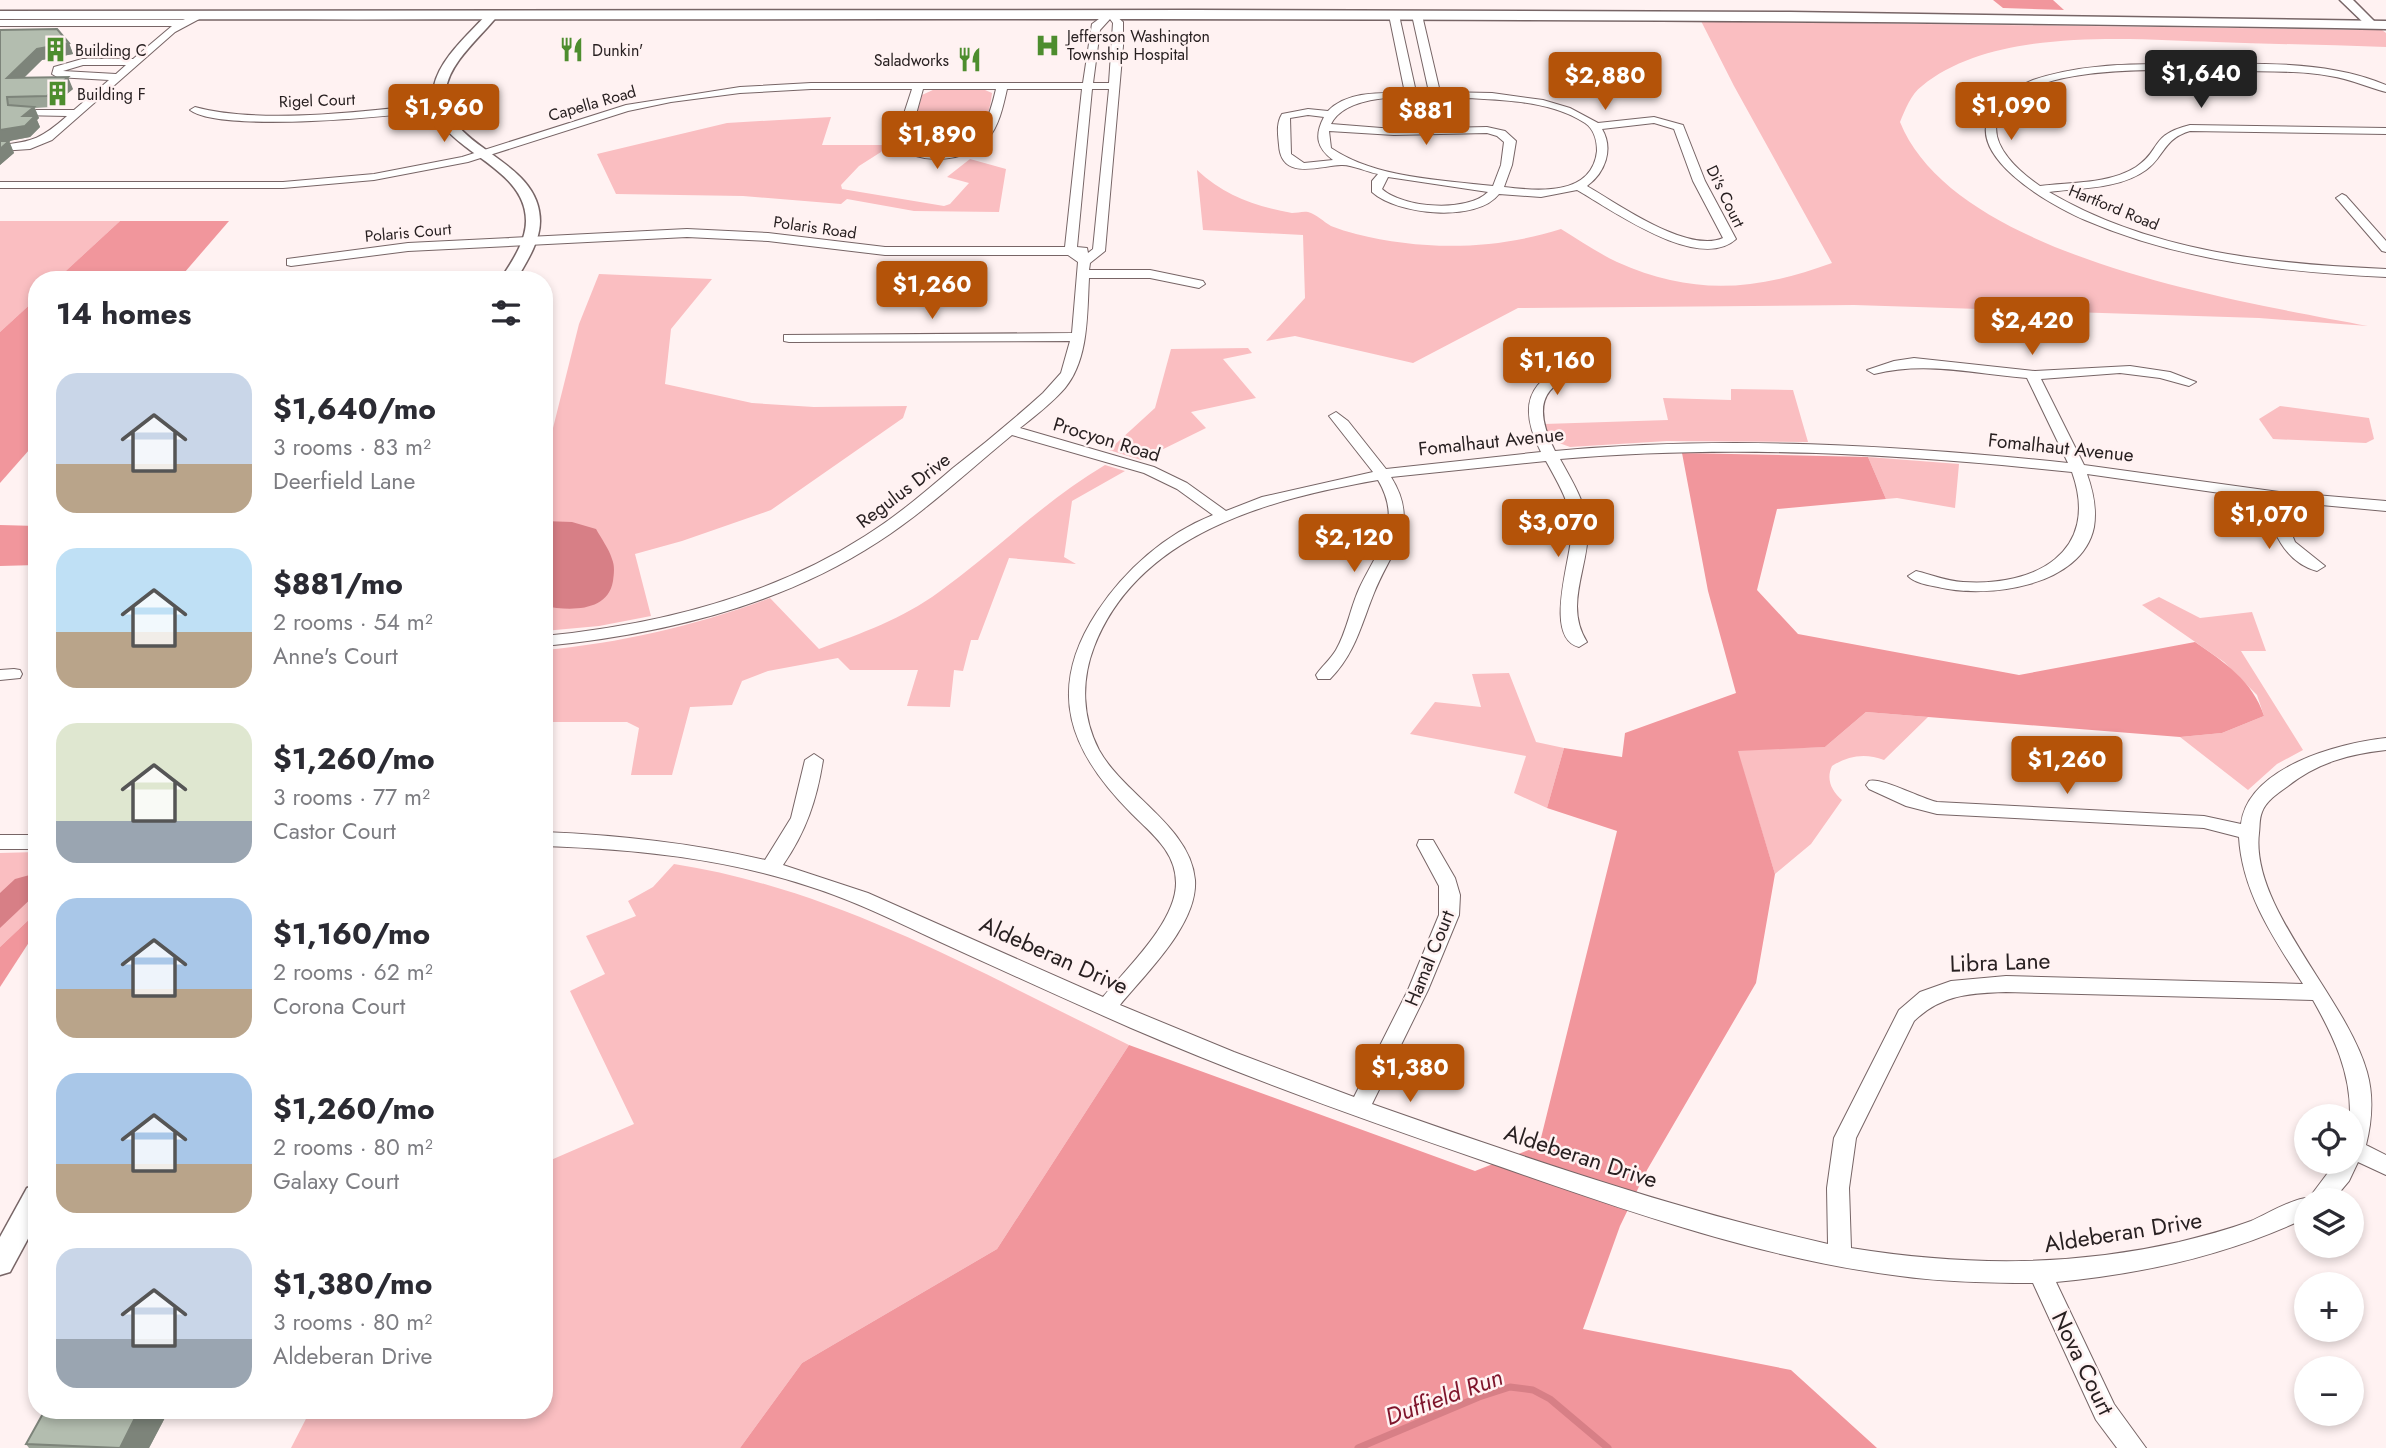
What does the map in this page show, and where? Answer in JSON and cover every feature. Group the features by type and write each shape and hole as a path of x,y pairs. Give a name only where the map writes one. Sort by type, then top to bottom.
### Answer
{"main road":[{"path":"1639,0 1648,16"},
{"path":"1639,0 1657,11 1681,16"},
{"path":"0,15 36,19 200,15 1681,16 2050,18 2379,25"}],"street":[{"path":"2346,0 2379,25"},
{"path":"1084,267 1099,251 1117,48 1118,22 1110,14 1097,24 1093,48 1071,251 1084,267 1150,274 1199,284"},
{"path":"0,148 19,148 41,142 183,23 200,15"},
{"path":"492,15 445,76 439,90 440,106 453,129 512,175 526,192 533,216 528,240 512,271"},
{"path":"1394,15 1411,95"},
{"path":"1417,15 1435,96"},
{"path":"0,23 36,19 84,23 183,23"},
{"path":"0,32 67,31 84,23"},
{"path":"1093,48 1117,48"},
{"path":"118,77 57,74 58,69 82,62 135,62"},
{"name":"Hartford Road","path":"2386,89 2342,74 2300,70 2139,67 2098,69 2051,78 2027,87 2008,99 1993,117 1992,125 1993,141 2017,174 2040,190 2098,220 2188,250 2272,266 2386,273"},
{"name":"Capella Road","path":"0,185 321,183 399,173 485,154 605,113 681,97 788,87 1114,86"},
{"path":"918,87 902,138 903,144 919,153 942,155 967,150 986,134 994,120 1002,87"},
{"path":"1331,115 1308,112 1286,116 1283,123 1285,155 1292,162 1310,167 1341,161 1385,173 1495,190 1542,194 1578,186 1591,179 1597,170 1603,141 1597,126 1571,113 1528,102 1411,95 1358,100 1339,107 1325,127 1324,144 1341,161"},
{"name":"Rigel Court","path":"195,110 230,117 324,117 440,106"},
{"path":"18,113 77,113"},
{"name":"Di's Court","path":"1578,186 1685,243 1713,246 1730,239 1699,181 1679,127 1654,120 1597,126"},
{"path":"1325,127 1394,132 1478,129 1501,133 1508,137 1510,144 1503,174 1495,190 1483,202 1470,207 1402,205 1382,198 1376,190 1378,181 1385,173"},
{"path":"2040,190 2129,174 2145,165 2163,137 2190,128 2386,131"},
{"path":"2342,198 2386,248"},
{"name":"Polaris Road","path":"528,240 695,233 768,237 878,251 1099,251"},
{"name":"Polaris Court","path":"291,262 408,247 528,240"},
{"name":"Regulus Drive","path":"553,640 600,634 680,617 742,598 805,574 882,533 1010,430 1066,377 1075,356 1084,267"},
{"path":"789,338 1076,337"},
{"path":"1579,642 1567,622 1567,608 1579,543 1578,517 1572,494 1536,427 1535,406 1542,387 1552,378 1577,366 1604,362"},
{"path":"1874,370 1901,363 1934,362 2032,375 2127,370 2171,376 2189,382"},
{"path":"1916,576 1962,587 2019,582 2051,569 2080,543 2088,520 2087,496 2032,375"},
{"path":"1324,675 1346,650 1364,596 1392,541 1396,524 1396,504 1381,474 1352,432 1336,416"},
{"name":"Procyon Road","path":"1010,430 1149,470 1182,486 1224,516"},
{"name":"Fomalhaut Avenue","path":"1107,1008 1176,920 1183,904 1184,869 1170,840 1110,781 1091,753 1077,713 1077,670 1094,626 1115,593 1142,566 1160,553 1224,516 1293,492 1381,474 1668,447 1755,447 1942,457 2077,469 2269,496 2386,506"},
{"path":"2269,496 2286,544 2298,555 2318,566"},
{"path":"2364,1144 2370,1126 2366,1079 2348,1038 2258,888 2250,833 2252,815 2259,801 2304,765 2323,755 2386,744"},
{"path":"770,868 794,835 811,782 814,760"},
{"path":"1875,785 1912,802 1937,808 2204,822 2250,833"},
{"name":"Aldeberan Drive","path":"553,840 666,847 770,868 812,880 891,911 1207,1050 1359,1109 1644,1205 1780,1244 1893,1265 1982,1272 2040,1273 2188,1251 2252,1232 2294,1213"},
{"path":"0,842 28,842"},
{"name":"Hamal Court","path":"1359,1109 1419,990 1449,915 1452,901 1449,886 1426,845"},
{"name":"Libra Lane","path":"1840,1256 1838,1188 1845,1138 1906,1016 1918,1003 1935,993 1955,986 2006,984 2318,992"},
{"path":"2364,1155 2386,1166"},
{"path":"2334,1188 2348,1174"},
{"path":"0,1263 28,1212"},
{"name":"Nova Court","path":"2040,1273 2105,1412 2133,1448"}],"shaded area":[{"path":"1993,0 2053,0 2064,10 2003,8"},
{"path":"1701,21 2382,30 2386,33 2386,47 2143,39 2024,45 1986,54 1952,67 1918,89 1900,122 1931,169 1978,208 2038,240 2106,266 2178,286 2248,303 2368,326 2259,318 1854,305 1518,308 1413,363 1295,336 1266,341 1305,298 1303,235 1203,230 1197,170 1218,187 1253,203 1292,213 1308,212 1331,226 1382,240 1459,246 1511,241 1561,229 1617,262 1645,273 1698,285 1750,284 1832,263"},
{"path":"935,89 985,90 992,93 982,127 967,143 958,148 930,152 909,142 922,95"},
{"path":"831,117 822,145 892,145 859,166 841,185 842,189 944,206 950,204 969,183 947,177 970,159 1006,169 999,212 914,211 847,199 841,204 743,196 616,194 597,154 727,123"},
{"path":"0,221 120,221 66,271 28,271 28,306 0,332"},
{"path":"120,221 229,221 186,271 66,271"},
{"path":"599,274 712,279 671,329 665,384 752,403 814,407 907,406 903,418 771,510 635,554 651,616 599,626 553,630 553,428 579,324"},
{"path":"28,306 28,451 0,483 0,332"},
{"path":"1248,348 1252,353 1223,359 1256,398 1191,412 1206,428 1141,460 1109,450 1155,408 1171,349"},
{"path":"1731,389 1793,390 1808,442 1667,441 1570,447 1551,440 1544,424 1668,420 1663,398 1731,400"},
{"path":"2280,406 2369,418 2374,439 2366,443 2273,439 2259,419"},
{"path":"1682,453 1868,457 1886,499 1777,509 1757,590 1798,634 2019,675 2195,642 2245,682 2253,692 2264,716 2222,733 2180,737 1866,712 1825,747 1738,751 1775,874 1756,983 1647,1170 1620,1226 1583,1329 1791,1370 1877,1448 740,1448 802,1363 997,1249 1129,1045 1475,1171 1539,1146 1617,831 1547,808 1564,748 1622,757 1625,733 1736,693 1708,591"},
{"path":"1868,457 1959,464 1955,508 1897,498 1886,499"},
{"path":"1105,465 1125,471 1072,501 1064,557 1076,564 1009,558 978,640 971,640 963,671 954,670 950,707 907,706 918,670 850,670 838,658 768,671 742,681 732,705 690,707 672,775 631,775 639,728 627,722 553,722 553,649 659,632 770,598 819,649 881,625 925,602 1083,479"},
{"path":"553,521 572,522 596,529 609,551 614,567 610,591 604,599 586,607 553,607"},
{"path":"0,525 28,526 28,565 0,566"},
{"path":"2159,597 2200,618 2252,612 2266,651 2241,651 2303,750 2277,764 2248,790 2180,737 2222,733 2264,716 2257,695 2224,662 2142,605"},
{"path":"1509,673 1536,742 1564,748 1547,808 1514,793 1526,756 1410,734 1435,702 1481,707 1472,674"},
{"path":"1866,712 1928,717 1884,760 1858,756 1832,766 1829,775 1831,784 1842,800 1811,844 1775,874 1737,750 1825,747"},
{"path":"28,852 28,921 0,947 0,853"},
{"path":"674,864 734,876 793,893 908,937 1129,1045 997,1249 802,1363 740,1448 291,1448 306,1419 553,1419 553,1159 634,1124 570,991 605,974 586,936 636,916 628,901 653,887"},
{"path":"28,875 28,902 0,928 0,893 15,879"},
{"path":"28,921 28,944 0,987 0,947"}],"building":[{"path":"57,29 69,43 37,49 7,78 68,77 47,96 7,97 8,105 34,107 23,116 35,116 25,126 0,130 0,30"},
{"path":"0,141 9,141 0,149"},
{"path":"40,1419 134,1419 120,1448 26,1444"}],"waterway":[{"name":"Duffield Run","path":"1358,1448 1479,1397 1510,1387 1533,1390 1550,1399 1608,1448"}],"place":[{"name":"Jefferson Washington Township Hospital","path":"1047,45"},
{"name":"Building C","path":"55,50"},
{"name":"Dunkin'","path":"572,50"},
{"name":"Saladworks","path":"969,60"},
{"name":"Building F","path":"57,94"}]}
